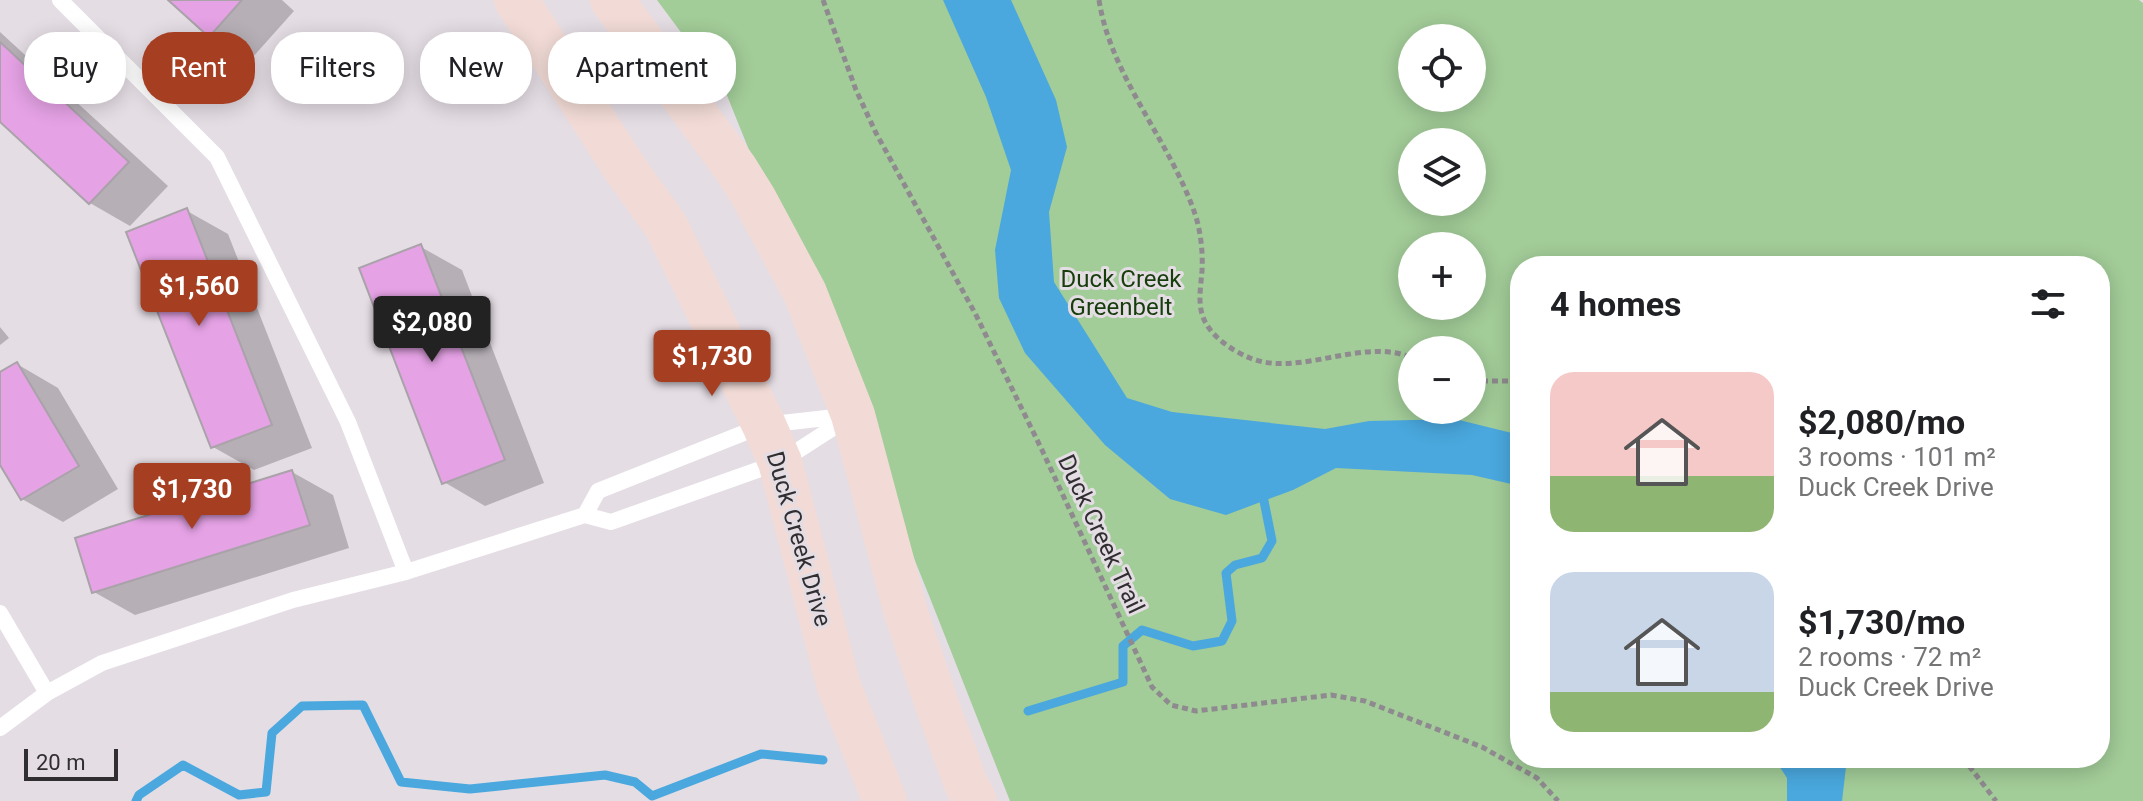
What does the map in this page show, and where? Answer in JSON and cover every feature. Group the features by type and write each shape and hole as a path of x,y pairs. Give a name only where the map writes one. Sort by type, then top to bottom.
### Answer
{"main road":[{"name":"Duck Creek Drive","path":"516,0 666,226 772,443 839,687 885,801"},
{"path":"612,0 699,116 754,198 805,293 853,415 906,613 966,784 975,801"}],"lane":[{"path":"60,0 217,157 348,422 406,572"},
{"path":"585,515 598,491 772,443 853,415"},
{"path":"0,728 47,693 102,663 293,600 406,572 585,515 611,522 772,443 853,415"},
{"path":"0,613 47,693"}],"path":[{"name":"Duck Creek Trail","path":"823,0 856,90 876,133 976,315 1152,687 1171,705 1196,711 1320,695 1365,701 1482,747 1510,763"},
{"path":"1099,0 1109,37 1123,70 1196,217 1201,242 1202,315 1213,333 1229,347 1269,364 1377,351 1398,354"},
{"path":"1486,381 1510,381"},
{"name":"Duck Creek Trail","path":"1519,768 1537,778 1558,801"},
{"path":"1971,768 1996,801"}],"green space":[{"name":"Duck Creek Greenbelt","path":"657,0 2139,0 2143,3 2143,801 1010,801 730,104 736,104 736,32 681,32"}],"water":[{"path":"943,0 1011,0 1056,100 1067,147 1049,212 1054,282 1127,398 1172,412 1325,429 1369,421 1475,424 1510,433 1510,484 1472,475 1336,468 1293,490 1226,515 1170,499 1105,445 1025,353 999,298 995,250 1011,170 986,97"},
{"path":"1780,768 1846,768 1842,801 1787,801 1787,778"}],"building":[{"path":"168,0 242,0 213,32 203,32"},
{"path":"0,42 24,64 24,104 67,104 129,162 89,204 0,122"},
{"path":"187,208 272,425 211,448 126,232"},
{"path":"421,244 505,460 442,484 359,268"},
{"path":"17,362 79,466 21,500 0,465 0,372"},
{"path":"292,470 310,525 92,593 75,538"}],"waterway":[{"path":"1028,711 1123,682 1123,646 1142,630 1193,646 1222,641 1232,621 1226,573 1235,565 1262,558 1272,541 1262,491"},
{"path":"136,801 139,795 183,765 239,795 266,792 272,733 302,706 363,705 401,782 470,789 605,775 635,782 652,796 761,754 823,760"}]}
